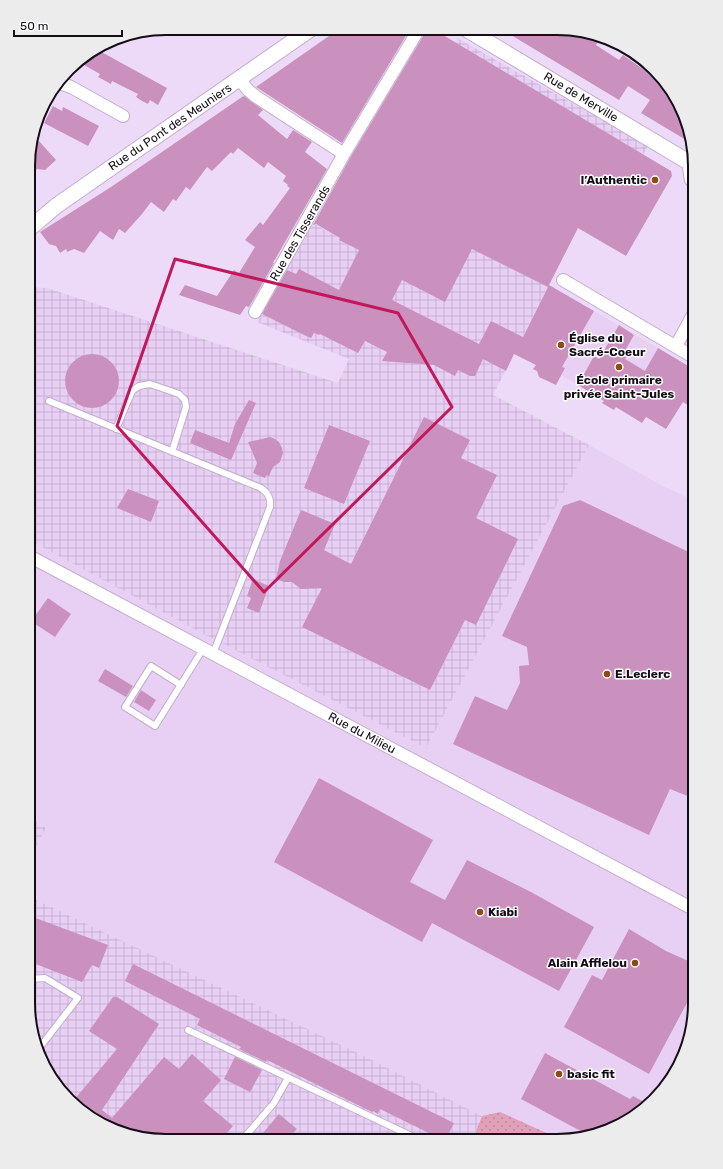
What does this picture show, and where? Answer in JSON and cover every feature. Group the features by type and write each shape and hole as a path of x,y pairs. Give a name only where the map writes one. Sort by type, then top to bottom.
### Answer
{"street":[{"name":"Rue du Pont des Meuniers","path":"35,224 56,206 240,80 302,35"},
{"name":"Rue des Tisserands","path":"255,312 344,154 415,35"},
{"name":"Rue de Merville","path":"476,35 688,162"},
{"path":"240,80 255,96 344,154"},
{"path":"63,84 71,87 123,116"},
{"path":"563,280 688,354"},
{"path":"676,346 688,325"},
{"name":"Rue du Milieu","path":"35,559 688,906"}],"lane":[{"path":"688,168 686,174 688,181"},
{"path":"116,429 132,391 139,386 150,384 179,394 185,400 186,407 172,452"},
{"path":"49,401 261,488 270,499 270,507 208,652 181,685 155,726 125,707 151,666 181,685"},
{"path":"35,979 45,978 78,998 42,1045"},
{"path":"188,1030 407,1134"},
{"path":"247,1134 274,1103 288,1078"}],"highlighted area":[{"path":"175,259 398,313 452,407 264,592 117,426"}],"shaded area":[{"path":"457,38 648,146 623,190 602,180 493,395 589,445 426,748 198,631 35,543 35,287 47,288 338,383 349,359 257,322 311,222 340,238 411,127"},
{"name":"École primaire privée Saint-Jules","path":"594,311 679,360 642,423 558,373"},
{"path":"589,445 663,486 688,498 688,1012 681,1045 675,1061 666,1076 656,1090 644,1102 623,1117 599,1127 583,1131 574,1133 549,1134 500,1112 482,1116 362,1055 35,899 35,849 46,828 35,820 35,543 198,631 426,748"},
{"path":"35,820 46,828 35,849"},
{"path":"35,899 362,1055 482,1116 475,1134 166,1134 132,1130 100,1117 73,1096 62,1083 52,1069 42,1045 35,1012"},
{"path":"500,1112 549,1134 475,1134 482,1116"}],"building":[{"path":"330,35 406,35 342,143 256,87"},
{"path":"424,35 443,35 671,171 672,176 626,256 578,228 549,285 594,311 562,367 565,368 556,385 539,377 537,371 533,369 536,365 514,354 506,371 483,359 475,376 470,376 458,370 455,376 434,365 382,361 387,352 365,341 358,353 320,334 314,333 311,338 306,336 262,314 287,270 296,274 299,269 339,290 359,250 339,240 340,238 316,224 313,225 350,158","holes":["472,249 548,287 523,337 491,321 479,344 392,300 402,280 445,302"]},
{"path":"511,35 557,35 591,39 598,42 596,45 619,60 623,55 648,71 661,86 671,100 684,132 685,139 641,113 650,100 628,86 619,100"},
{"path":"101,52 167,88 158,105 150,100 148,104 136,97 138,94 112,81 111,84 98,77 100,74 83,64"},
{"path":"244,96 263,110 258,115 287,139 293,130 312,142 305,152 327,169 249,307 246,306 240,315 179,295 185,285 217,296 234,270 239,273 255,247 245,240 260,222 263,225 290,188 283,181 286,176 268,162 264,168 238,148 233,154 231,152 212,171 207,167 190,190 186,187 176,201 173,199 164,212 151,202 125,233 119,229 113,240 100,231 84,253 74,249 67,252 66,249 60,253 56,246 49,244 40,232 111,187"},
{"path":"53,106 62,111 63,107 99,126 88,146 44,123"},
{"path":"37,141 56,160 45,170 37,169 35,171 36,149"},
{"name":"École primaire privée Saint-Jules","path":"619,325 634,335 626,349 630,351 625,359 645,371 658,348 688,366 688,405 683,402 666,429 646,417 642,423 616,407 614,410 602,403 604,401 578,385 594,356 599,359"},
{"path":"87,354 97,354 107,358 115,366 119,376 119,386 115,396 107,404 97,408 87,408 77,404 69,396 65,386 65,376 69,366 77,358"},
{"path":"249,400 256,403 231,460 190,443 195,430 229,443 235,424"},
{"path":"424,417 470,440 461,458 497,475 476,518 518,539 476,625 465,620 430,690 302,627 322,588 301,589 292,582 284,582 276,579 280,561 301,510 335,524 324,550 351,564"},
{"path":"329,425 370,441 344,504 304,488"},
{"path":"270,437 279,442 283,453 280,462 273,467 269,476 266,475 265,478 253,473 257,463 248,442"},
{"path":"128,489 159,501 151,522 117,508"},
{"name":"E.Leclerc","path":"580,500 688,552 688,796 670,789 649,835 453,744 475,696 507,710 520,683 519,666 529,665 527,647 502,636 563,506"},
{"path":"253,579 269,586 259,613 247,608 251,598 247,596"},
{"path":"48,598 71,614 55,637 35,624 35,616"},
{"path":"105,669 133,686 126,697 98,681"},
{"path":"141,690 156,700 149,711 134,702"},
{"path":"319,778 433,840 410,882 445,900 467,860 531,892 594,927 559,991 432,923 422,942 274,862"},
{"path":"35,918 108,945 99,968 92,965 82,982 35,964"},
{"path":"629,929 666,951 688,961 688,1001 649,1074 564,1027 592,975 602,980"},
{"path":"133,964 454,1123 448,1134 431,1134 380,1109 378,1114 373,1111 372,1112 267,1060 266,1062 239,1049 241,1047 197,1025 200,1019 125,981"},
{"path":"113,997 117,997 159,1024 102,1110 112,1118 164,1057 179,1069 192,1054 221,1080 203,1101 233,1126 226,1134 149,1133 132,1130 100,1117 75,1098 117,1049 89,1031"},
{"name":"basic fit","path":"545,1053 630,1099 633,1096 644,1102 623,1117 599,1127 581,1131 521,1099"},
{"path":"235,1057 262,1070 250,1092 224,1079"},
{"path":"279,1114 297,1129 292,1134 262,1134"}],"place":[{"name":"l’Authentic","path":"655,180"},
{"name":"Église du Sacré-Coeur","path":"561,345"},
{"name":"École primaire privée Saint-Jules","path":"619,367"},
{"name":"E.Leclerc","path":"607,674"},
{"name":"Kiabi","path":"480,912"},
{"name":"Alain Afflelou","path":"635,963"},
{"name":"basic fit","path":"559,1074"}]}
